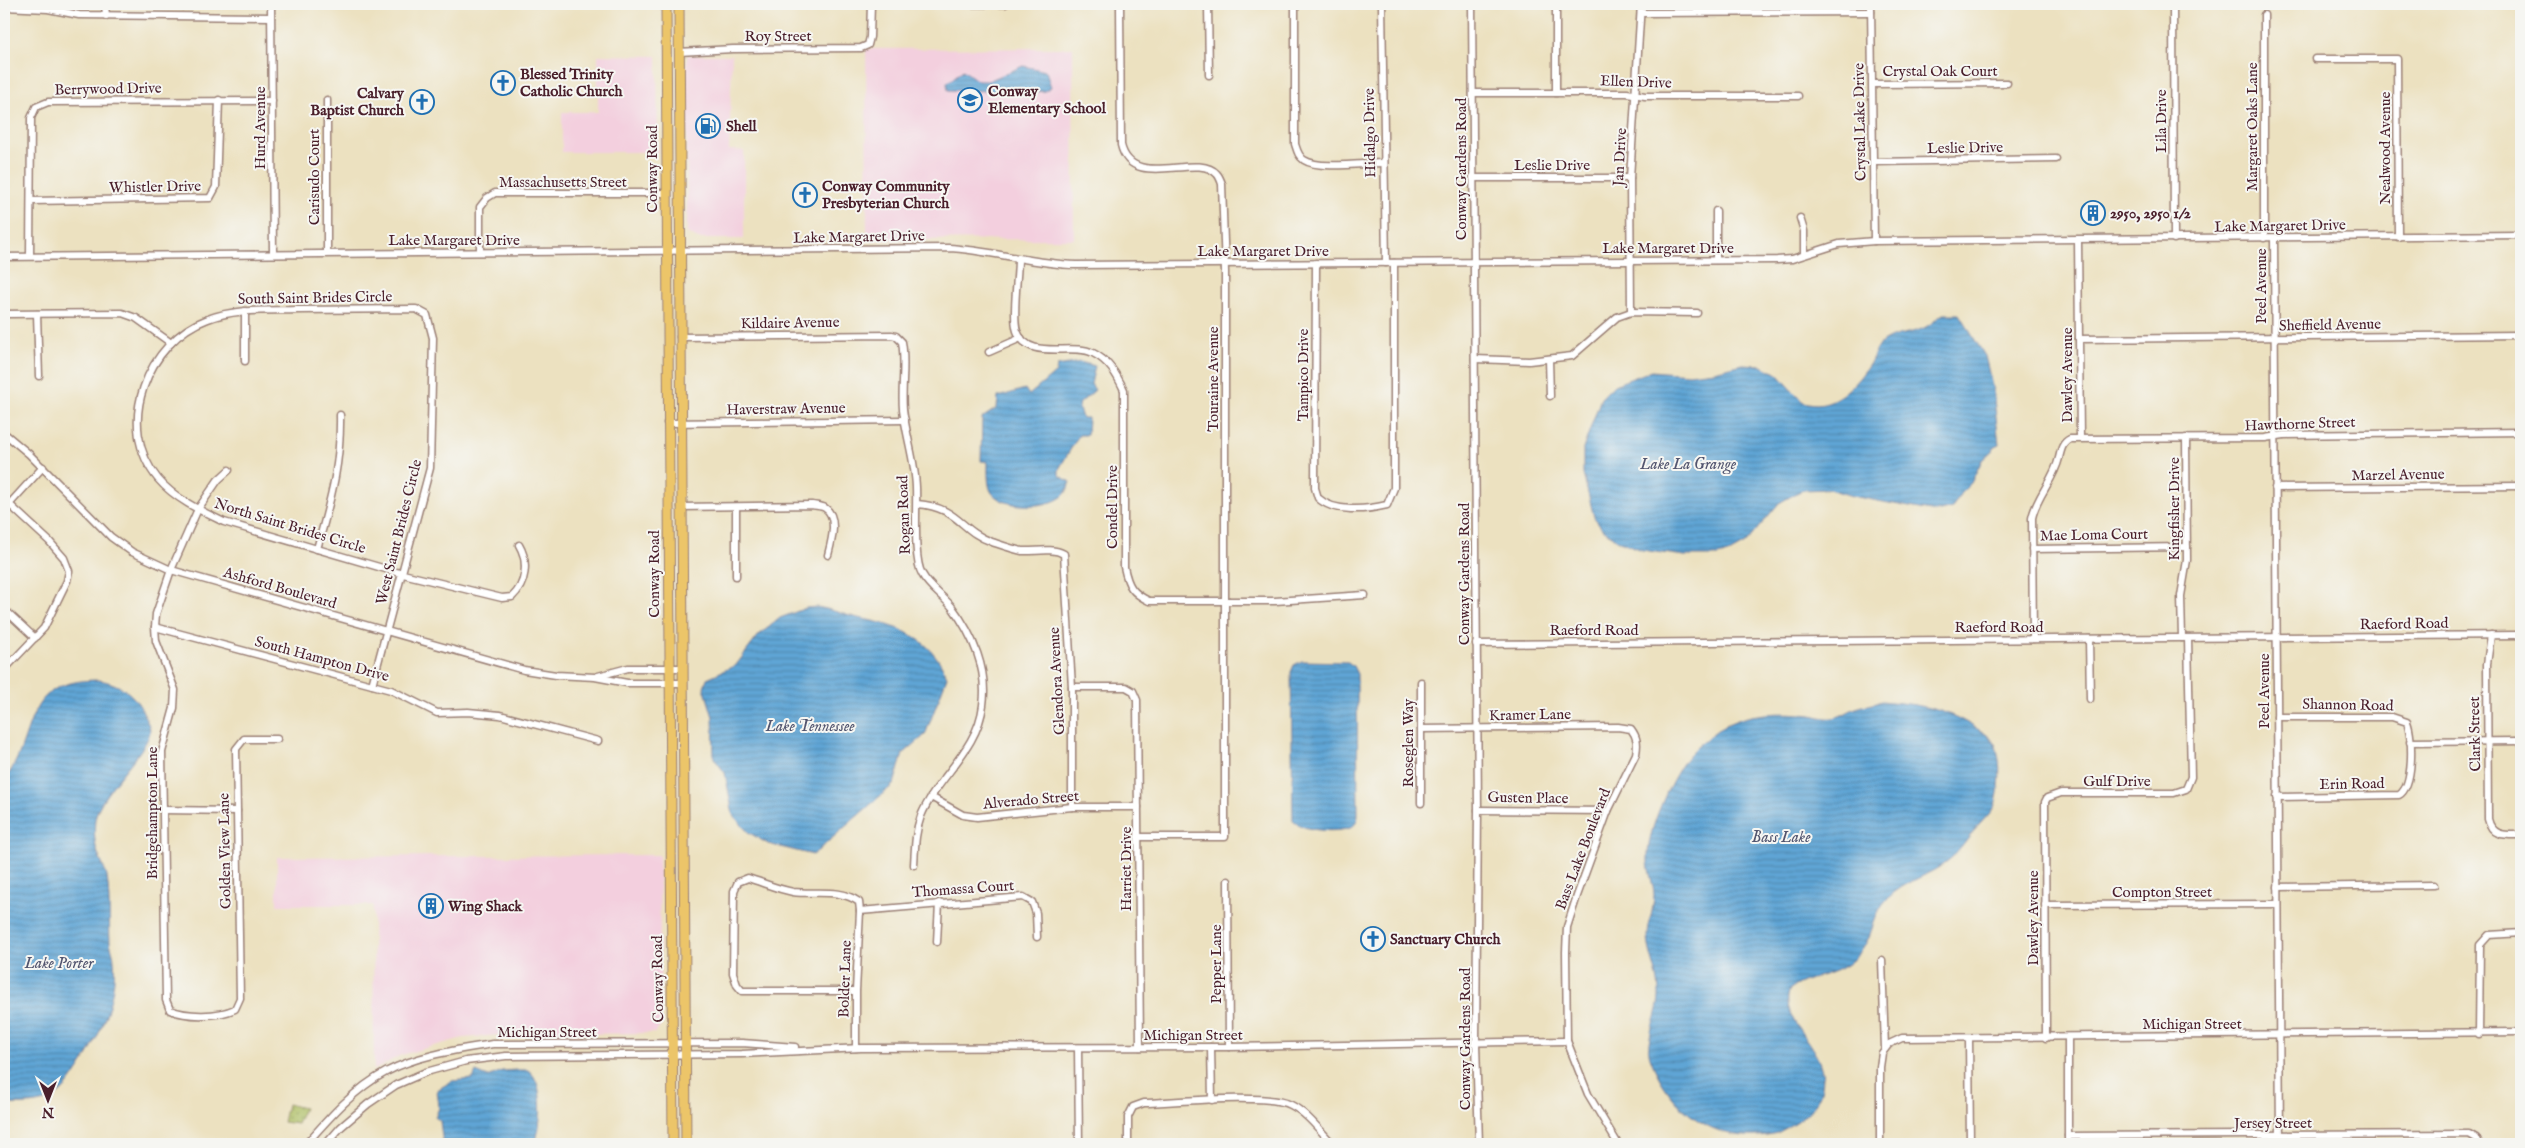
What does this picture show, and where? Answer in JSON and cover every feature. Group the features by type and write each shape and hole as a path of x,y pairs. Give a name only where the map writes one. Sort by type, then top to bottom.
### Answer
{"main road":[{"name":"Conway Road","path":"666,4 668,683 673,1144"},
{"name":"Conway Road","path":"679,4 686,1144"},
{"path":"669,778 676,790 678,826 683,834"}],"street":[{"path":"105,4 106,16"},
{"name":"Hurd Avenue","path":"271,4 273,253"},
{"name":"Roy Street","path":"679,52 733,49 861,48 868,45 870,37 871,4"},
{"path":"952,4 1005,4"},
{"name":"Touraine Avenue","path":"1120,4 1122,145 1124,156 1131,164 1142,168 1205,168 1216,173 1222,184 1224,264 1225,837 1138,836"},
{"path":"1208,4 1209,75"},
{"path":"1295,4 1295,144 1297,153 1303,160 1318,164 1383,163"},
{"name":"Hidalgo Drive","path":"1382,4 1386,263"},
{"name":"Conway Gardens Road","path":"1472,4 1478,810 1476,1043 1479,1144"},
{"path":"1556,4 1556,92"},
{"name":"Jan Drive","path":"1632,312 1630,178 1641,4"},
{"name":"Crystal Lake Drive","path":"1871,4 1874,241"},
{"name":"Lila Drive","path":"2173,4 2174,239"},
{"path":"4,7 27,7 79,15 106,16 272,16"},
{"path":"1641,13 1871,12"},
{"name":"Margaret Oaks Lane","path":"2264,15 2264,238"},
{"name":"Nealwood Avenue","path":"2316,58 2396,59 2398,237"},
{"name":"Crystal Oak Court","path":"1873,84 2007,83"},
{"name":"Ellen Drive","path":"1473,93 1556,92 1636,95 1798,96"},
{"name":"Whistler Drive","path":"32,201 210,198 216,188 219,100"},
{"name":"Berrywood Drive","path":"30,256 32,201 31,118 36,107 48,102 272,100"},
{"name":"Carisudo Court","path":"327,100 327,253"},
{"name":"Leslie Drive","path":"1874,162 2056,159"},
{"name":"Leslie Drive","path":"1473,178 1630,178"},
{"name":"Massachusetts Street","path":"480,252 480,207 494,193 666,193"},
{"path":"1716,210 1716,260"},
{"path":"1800,218 1804,231 1804,255"},
{"name":"Lake Margaret Drive","path":"4,256 948,248 977,250 1066,265 1777,260 1804,255 1839,244 1874,241 2521,235"},
{"name":"Peel Avenue","path":"2274,238 2280,1144"},
{"name":"Dawley Avenue","path":"2032,639 2034,508 2052,479 2065,442 2080,438 2078,240"},
{"path":"988,352 1021,338 1016,323 1018,258"},
{"name":"Tampico Drive","path":"1316,263 1316,488 1318,498 1333,508 1376,508 1387,505 1394,488 1394,263"},
{"name":"South Saint Brides Circle","path":"198,509 175,495 158,479 146,458 138,428 141,390 158,360 171,343 191,326 208,318 245,311 407,308"},
{"name":"West Saint Brides Circle","path":"372,685 430,468 433,338 426,315 416,308 407,308"},
{"path":"245,311 245,361"},
{"path":"1475,359 1549,359 1572,356 1617,317 1632,312 1697,313"},
{"path":"4,314 122,314 136,318 171,343"},
{"path":"37,314 39,376"},
{"name":"Kildaire Avenue","path":"680,337 892,335 900,338"},
{"name":"Sheffield Avenue","path":"2079,339 2521,335"},
{"name":"Rogan Road","path":"900,338 903,346 905,420 915,470 918,556 921,573 952,607 972,638 984,673 984,706 973,736 959,762 931,797 917,828 914,865"},
{"name":"Condel Drive","path":"1021,338 1030,346 1039,349 1077,349 1092,352 1106,361 1116,373 1124,390 1124,567 1127,585 1135,595 1149,601 1294,600 1365,594"},
{"path":"1549,359 1550,396"},
{"path":"317,549 338,467 341,447 340,415"},
{"name":"Haverstraw Avenue","path":"667,423 905,420"},
{"name":"Hawthorne Street","path":"2080,438 2521,432"},
{"name":"Ashford Boulevard","path":"4,433 43,467 111,537 132,552 171,570 387,633 524,670 556,675 595,677 627,683 682,683"},
{"name":"Kingfisher Drive","path":"2186,438 2187,547 2181,596 2185,638 2191,777 2186,789"},
{"path":"4,510 43,467"},
{"name":"Bridgehampton Lane","path":"229,470 218,480 198,509 171,570 156,614 155,627 156,641 175,690 174,708 162,752 166,1000 170,1010 179,1014 226,1013 235,1009 240,998"},
{"name":"Marzel Avenue","path":"2275,488 2521,486"},
{"path":"4,670 44,628 67,581 69,571 64,558 49,541 9,504"},
{"name":"Glendora Avenue","path":"917,504 932,505 944,509 979,537 991,542 1021,550 1058,550 1064,554 1072,686 1072,807"},
{"path":"681,507 812,505 825,508 832,516 832,538 828,555"},
{"path":"736,507 736,576"},
{"name":"North Saint Brides Circle","path":"198,509 224,522 403,574 502,598 512,597 523,583 524,557 518,545"},
{"name":"Mae Loma Court","path":"2032,549 2187,547"},
{"path":"4,609 35,638"},
{"name":"South Hampton Drive","path":"155,627 391,690 437,713 468,712 500,715 598,741"},
{"name":"Clark Street","path":"2491,635 2487,664 2488,819 2493,831 2502,835 2521,835"},
{"name":"Raeford Road","path":"1476,644 2521,635"},
{"path":"2090,640 2090,700"},
{"name":"Ashford Boulevard","path":"595,677 628,668 682,668"},
{"name":"Roseglen Way","path":"1421,682 1421,803"},
{"name":"Harriet Drive","path":"1072,686 1126,687 1133,691 1137,700 1140,1048"},
{"name":"Shannon Road","path":"2277,717 2392,717 2407,722 2410,729 2410,742"},
{"name":"Kramer Lane","path":"1421,728 1618,727 1631,728 1636,735"},
{"name":"Bass Lake Boulevard","path":"1618,1144 1588,1094 1567,1041 1567,927 1576,896 1608,811 1636,754 1638,744 1636,735"},
{"name":"Golden View Lane","path":"240,998 236,749 244,739 277,739"},
{"path":"2410,742 2521,741"},
{"name":"Erin Road","path":"2277,798 2399,795 2408,787 2410,778 2410,742"},
{"name":"Gulf Drive","path":"2047,798 2061,793 2174,793 2186,789"},
{"name":"Alverado Street","path":"931,797 963,815 977,817 1072,807 1138,808"},
{"name":"Dawley Avenue","path":"2046,1038 2044,809 2047,798"},
{"path":"163,810 237,810"},
{"name":"Gusten Place","path":"1478,810 1608,811"},
{"path":"856,991 742,991 737,985 733,974 734,891 738,882 748,878 774,888 796,892 849,895 859,902 860,910"},
{"name":"Pepper Lane","path":"1228,881 1229,1047"},
{"path":"2278,886 2434,885"},
{"name":"Thomassa Court","path":"860,910 1023,897 1032,902 1036,913 1037,937"},
{"path":"937,942 939,903"},
{"name":"Compton Street","path":"2045,905 2278,904"},
{"name":"Bolder Lane","path":"856,1048 856,991 860,910"},
{"path":"2479,1034 2478,954 2484,939 2497,934 2521,933"},
{"path":"1880,1144 1880,1067 1885,1048 1882,960"},
{"name":"Michigan Street","path":"1885,1048 1902,1038 2503,1034 2521,1032"},
{"name":"Michigan Street","path":"2503,1034 2521,1036"},
{"path":"1969,1038 1970,1144"},
{"path":"2068,1038 2068,1144"},
{"name":"Michigan Street","path":"326,1144 348,1121 396,1085 426,1072 462,1062 506,1056 742,1054 856,1048 1140,1048 1567,1041"},
{"name":"Michigan Street","path":"306,1144 337,1110 385,1073 419,1059 493,1044 742,1043 819,1049"},
{"path":"1211,1047 1212,1100"},
{"path":"1078,1048 1079,1144"},
{"path":"1128,1144 1128,1117 1133,1107 1144,1103 1212,1100 1272,1100 1290,1104 1303,1113 1333,1144"},
{"name":"Jersey Street","path":"2068,1136 2469,1134 2477,1141"}],"shaded area":[{"name":"Conway Elementary School","path":"1073,48 1074,239 867,240 866,49"},
{"path":"598,55 657,56 658,152 562,152 562,112 598,112"},
{"path":"687,55 732,55 729,150 744,151 744,239 698,239 687,233"},
{"path":"659,855 661,1026 655,1033 498,1035 463,1038 401,1055 374,1070 373,905 277,905 277,857"}],"green space":[{"path":"287,1104 304,1108 297,1124 283,1122"}],"water":[{"path":"1023,66 1046,71 1051,87 1045,91 1033,92 948,90 947,83 963,70 978,81 988,81"},
{"name":"Lake La Grange","path":"1943,314 1959,314 1985,356 1993,390 1999,444 1982,460 1971,483 1960,494 1952,508 1936,512 1852,496 1829,489 1802,490 1779,503 1745,544 1729,553 1718,556 1684,556 1642,550 1617,540 1602,528 1594,517 1583,474 1583,449 1601,398 1614,385 1651,371 1689,374 1714,371 1743,364 1760,365 1778,374 1802,401 1813,404 1823,403 1842,395 1858,380 1882,343 1894,336 1924,328"},
{"path":"1080,362 1095,366 1091,384 1095,390 1078,405 1082,418 1088,418 1087,435 1079,435 1059,469 1059,475 1070,482 1066,493 1056,500 1037,505 1016,504 998,498 992,493 989,486 988,462 981,461 982,418 997,408 998,397 1025,389 1029,395 1056,372 1057,366"},
{"name":"Lake Tennessee","path":"817,607 886,625 912,635 932,652 947,677 925,735 903,754 894,784 813,855 768,844 748,832 733,815 725,773 714,758 713,717 704,687 707,678 736,665 759,635 780,618 806,608"},
{"path":"1302,661 1348,662 1353,666 1357,674 1358,816 1353,826 1344,830 1312,829 1293,821 1291,672 1294,665"},
{"name":"Lake Porter","path":"99,680 122,688 134,698 143,711 150,730 143,748 106,796 95,819 96,848 108,885 110,942 114,958 113,988 110,1002 106,1016 87,1056 61,1092 41,1102 4,1104 4,781 15,763 34,713 43,700 55,689 73,682"},
{"name":"Bass Lake","path":"1881,701 1941,711 1983,732 1991,739 1997,750 2000,767 1998,793 1994,807 1950,859 1935,870 1902,887 1887,899 1879,910 1866,944 1853,959 1845,966 1800,983 1790,989 1788,1003 1792,1017 1818,1058 1822,1073 1821,1090 1812,1108 1800,1119 1777,1133 1755,1136 1734,1135 1715,1129 1698,1120 1682,1108 1658,1076 1650,1057 1650,1034 1659,1001 1659,993 1648,939 1654,894 1648,866 1648,856 1652,832 1661,805 1673,779 1688,756 1722,727 1758,715 1785,713 1832,718 1856,708"},
{"path":"528,1070 534,1076 538,1085 540,1116 535,1144 443,1144 440,1121 435,1117 439,1108 437,1090 452,1081 473,1079 476,1072 488,1077 502,1071"}],"place":[{"name":"Blessed Trinity Catholic Church","path":"503,83"},
{"name":"Conway Elementary School","path":"970,100"},
{"name":"Calvary Baptist Church","path":"422,102"},
{"name":"Shell","path":"708,126"},
{"name":"Conway Community Presbyterian Church","path":"805,195"},
{"name":"2950, 2950 1/2","path":"2093,213"},
{"name":"Wing Shack","path":"431,906"},
{"name":"Sanctuary Church","path":"1373,939"}]}
